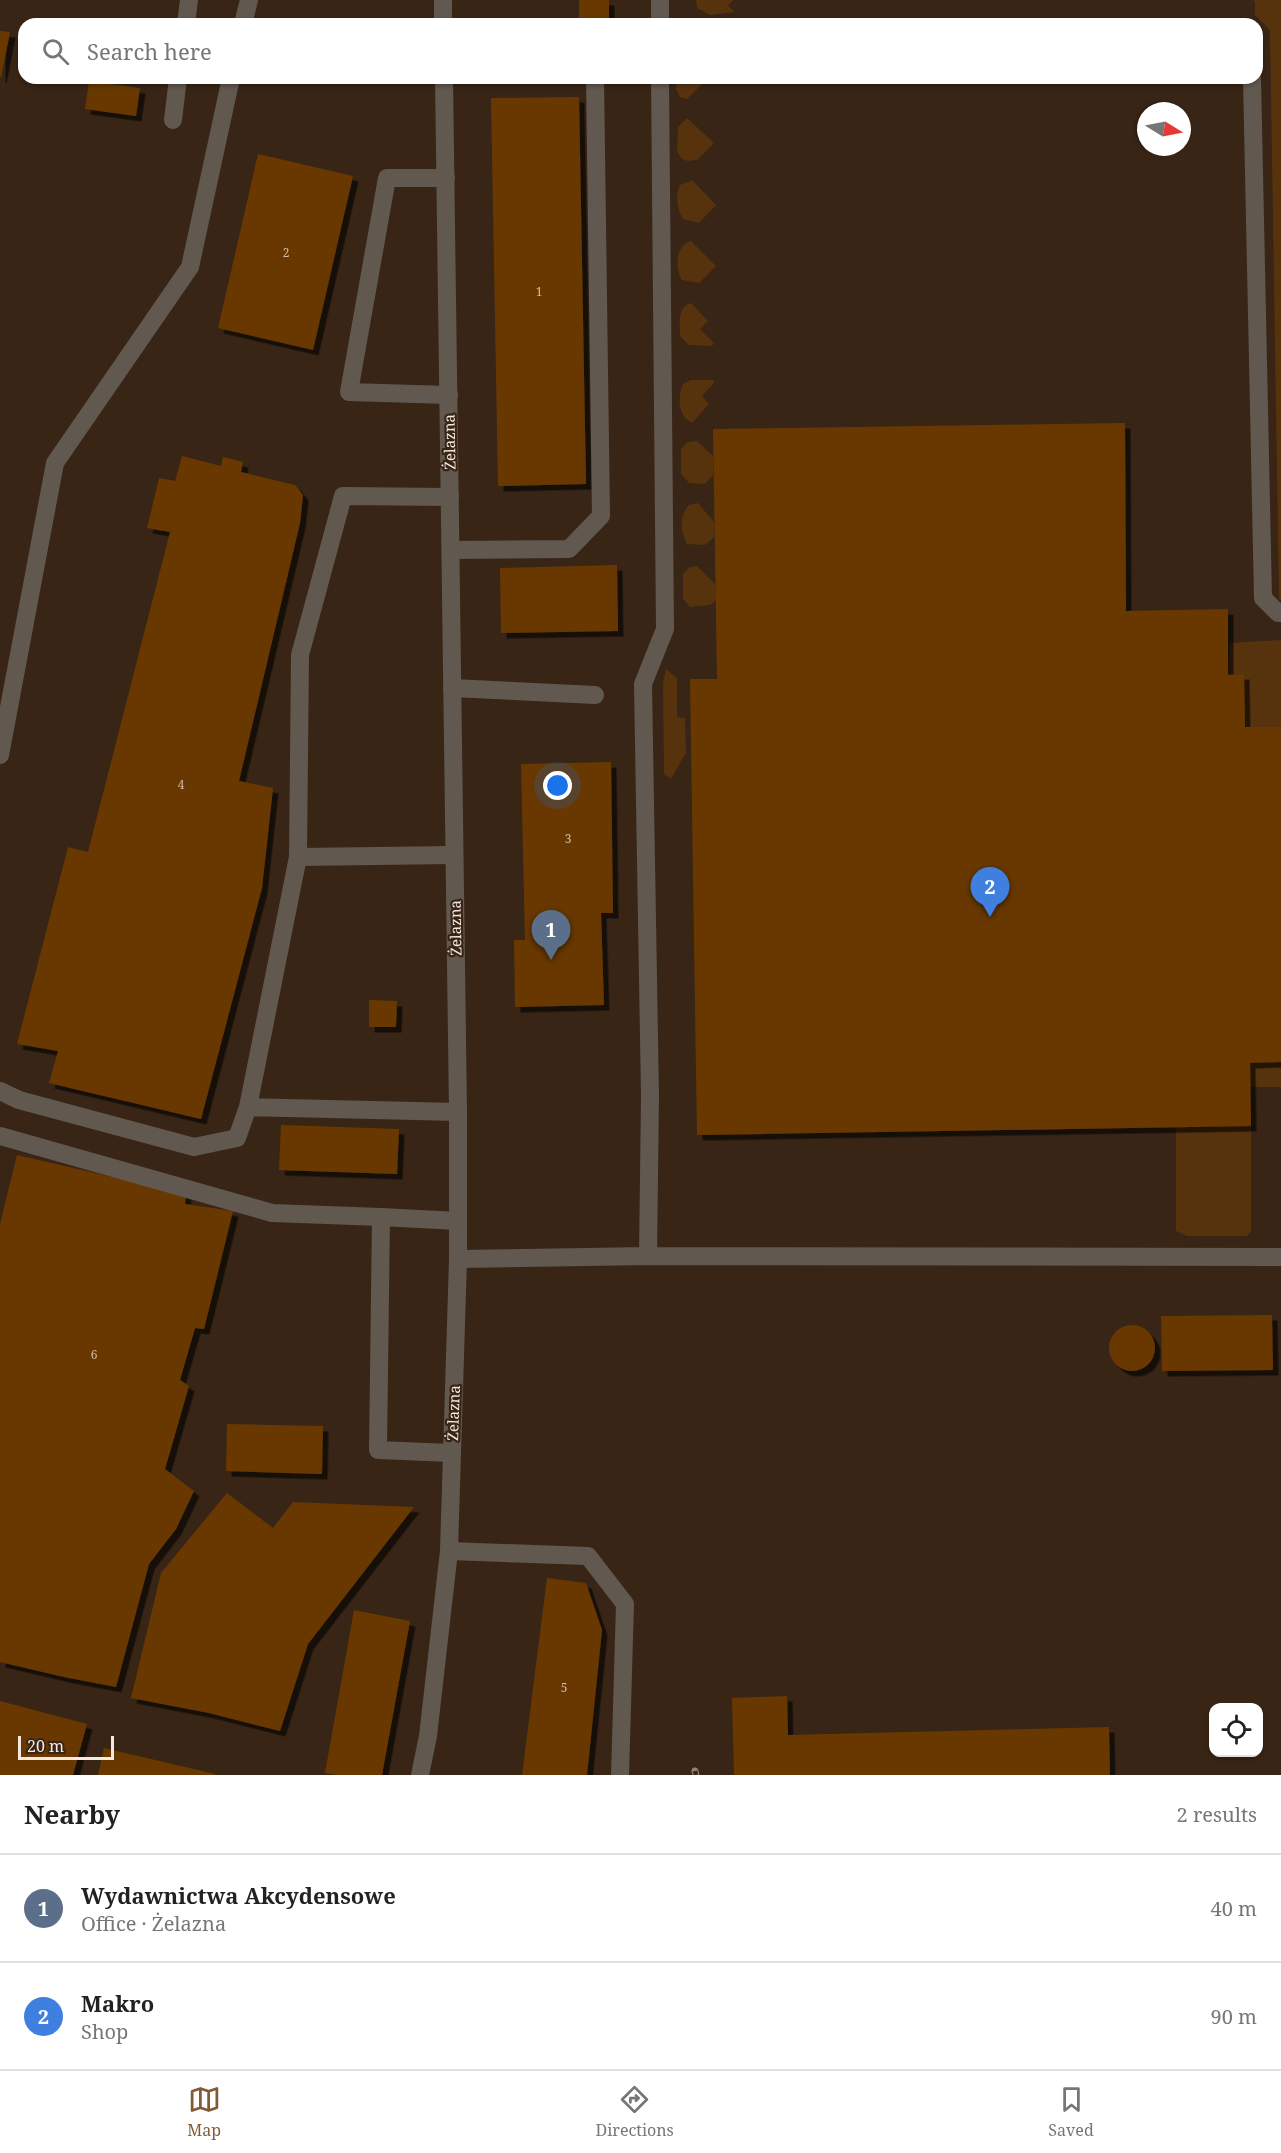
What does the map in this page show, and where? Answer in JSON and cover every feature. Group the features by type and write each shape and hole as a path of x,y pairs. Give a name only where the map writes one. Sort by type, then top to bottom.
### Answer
{"street":[{"path":"187,18 189,0"},
{"path":"244,18 249,0"},
{"path":"443,0 443,18"},
{"path":"660,0 660,18"},
{"path":"173,120 177,84"},
{"path":"0,755 55,463 190,267 230,84"},
{"name":"Żelazna","path":"420,1775 428,1736 449,1551 458,1259 444,84"},
{"path":"451,550 569,549 601,516 595,84"},
{"path":"648,1256 650,1096 644,684 664,629 660,84"},
{"path":"1252,84 1263,598 1278,613 1281,613"},
{"path":"446,178 387,178 349,392 449,395"},
{"path":"0,1091 19,1100 194,1147 237,1138 248,1107 298,857 300,656 343,496 450,497"},
{"path":"452,688 595,695"},
{"path":"298,857 454,855"},
{"path":"248,1107 458,1112"},
{"path":"0,1136 272,1214 458,1221"},
{"path":"381,1217 378,1450 452,1453"},
{"path":"458,1259 648,1256 1281,1257"},
{"path":"449,1551 588,1557 625,1604 620,1775"}],"shaded area":[{"path":"696,0 733,0 728,6 735,12 710,15 697,8"},
{"path":"1253,0 1281,0 1281,600 1279,599 1270,30 1263,23 1263,18 1255,15"},
{"path":"677,84 702,84 687,99 680,97 676,89"},
{"path":"687,118 714,143 697,160 687,161 681,158 677,151 678,127"},
{"path":"692,180 716,205 699,223 683,219 678,207 677,198 680,185"},
{"path":"691,241 716,266 699,283 682,280 679,275 677,263 679,252 686,243"},
{"path":"691,303 708,321 700,329 714,343 712,346 689,345 680,336 681,312"},
{"path":"691,380 714,380 702,396 709,404 692,423 684,416 680,406 683,384"},
{"path":"697,441 713,456 713,475 705,484 689,483 681,474 681,449 688,442"},
{"path":"698,503 714,522 714,537 705,545 687,544 682,529 683,514 686,509 689,505"},
{"path":"697,566 715,584 716,600 710,605 690,607 683,599 683,574 690,567"},
{"path":"1281,640 1281,727 1245,727 1243,674 1228,675 1230,643"},
{"path":"666,669 677,678 677,717 685,718 686,753 671,779 664,774 663,683"},
{"path":"1281,1062 1281,1087 1250,1087 1250,1063"},
{"path":"1251,1126 1251,1231 1247,1236 1187,1236 1176,1231 1176,1127"}],"building":[{"path":"579,0 609,0 609,18 579,18"},
{"path":"0,31 10,32 1,78 0,77"},
{"path":"89,84 140,88 136,116 85,109"},
{"path":"579,97 586,484 498,486 491,98"},
{"path":"258,154 353,176 313,350 218,328"},
{"path":"1125,423 1126,611 1228,609 1228,675 1244,674 1245,727 1281,727 1281,1062 1250,1063 1251,1126 697,1135 690,679 717,679 713,429"},
{"path":"182,456 221,466 223,457 243,462 241,472 295,485 303,495 300,523 239,781 273,788 262,888 201,1119 49,1083 58,1051 17,1044 68,847 88,852 170,532 147,528 159,478 175,481"},
{"path":"617,565 618,631 501,633 500,568"},
{"path":"611,762 613,913 601,913 604,1005 515,1007 514,940 525,940 521,764"},
{"path":"369,1000 397,1001 396,1027 369,1027"},
{"path":"281,1125 399,1129 397,1174 279,1170"},
{"path":"17,1155 186,1194 185,1204 233,1211 204,1329 195,1328 180,1380 189,1386 165,1469 194,1491 176,1529 149,1564 116,1687 0,1662 0,1224"},
{"path":"1272,1315 1273,1370 1162,1371 1161,1316"},
{"path":"1132,1325 1148,1332 1155,1348 1148,1364 1132,1371 1116,1364 1109,1348 1116,1332"},
{"path":"227,1424 323,1426 322,1474 226,1471"},
{"path":"227,1493 273,1528 293,1502 414,1507 308,1644 280,1731 209,1713 131,1698 161,1573"},
{"path":"547,1578 586,1583 602,1630 587,1775 522,1775"},
{"path":"354,1610 410,1621 382,1775 325,1773"},
{"path":"787,1696 788,1735 1109,1727 1110,1775 734,1775 732,1698"},
{"path":"0,1701 87,1724 73,1775 0,1775"},
{"path":"104,1748 215,1774 215,1775 98,1775"}],"railway":[{"path":"695,1771 696,1775"}],"place":[{"name":"Makro","path":"990,917"},
{"name":"Wydawnictwa Akcydensowe","path":"551,960"}]}
